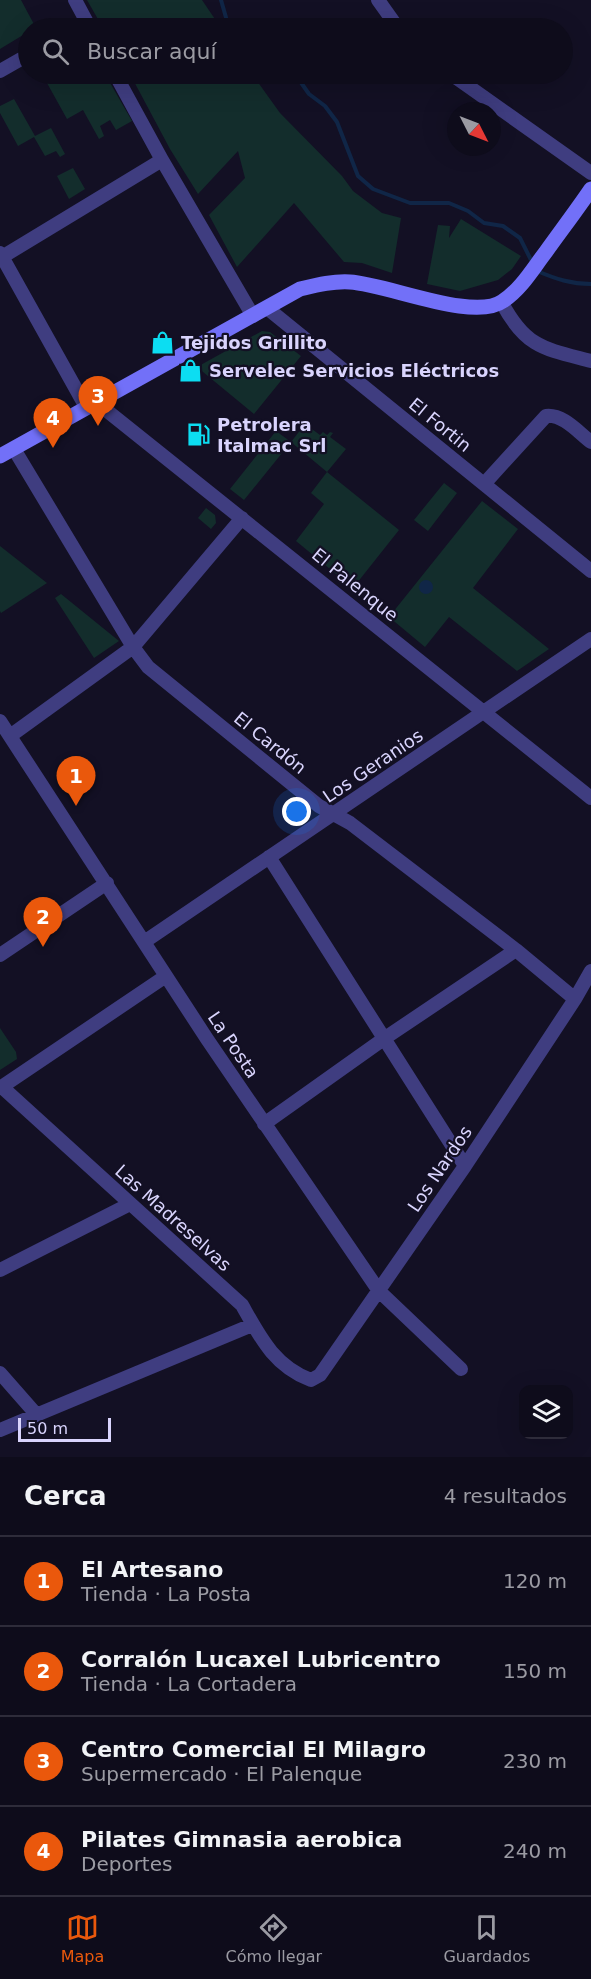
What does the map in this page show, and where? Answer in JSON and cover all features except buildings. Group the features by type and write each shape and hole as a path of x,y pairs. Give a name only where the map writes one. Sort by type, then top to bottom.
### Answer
{"main road":[{"path":"7,453 300,289 327,283 351,282 468,308 502,303 522,284 591,189"}],"street":[{"path":"75,0 82,18"},
{"path":"378,0 391,18"},
{"path":"0,71 18,61"},
{"path":"120,84 162,160 260,312"},
{"path":"465,84 591,173"},
{"path":"91,405 1,255 162,160"},
{"path":"502,303 513,324 527,337 544,348 591,361"},
{"name":"El Fortin","path":"260,312 484,484 591,570"},
{"name":"El Palenque","path":"91,405 242,518 591,798"},
{"path":"484,484 546,416 554,415 565,421 591,442"},
{"name":"El Cardón","path":"7,453 148,668 319,806 350,823 516,950 575,999"},
{"path":"10,736 133,647 242,518"},
{"name":"Los Geranios","path":"144,942 591,639"},
{"name":"La Posta","path":"0,720 264,1124 379,1291 461,1369"},
{"path":"269,857 465,1166"},
{"path":"0,955 107,884"},
{"path":"264,1124 385,1038 516,950"},
{"name":"Los Nardos","path":"311,1380 320,1375 465,1166 591,971"},
{"path":"1,1087 166,976"},
{"name":"Las Madreselvas","path":"1,1087 242,1305 264,1344 291,1371 311,1380"},
{"path":"0,1270 130,1204"},
{"path":"0,1430 252,1325"},
{"path":"0,1373 36,1414"}],"green space":[{"path":"0,0 21,0 31,18 18,18 18,38 0,49"},
{"path":"87,0 202,0 214,18 97,18"},
{"path":"48,84 111,84 132,121 116,130 110,120 100,126 104,136 99,139 83,110 67,119"},
{"path":"135,84 259,84 280,113 342,176 353,191 382,213 401,218 392,273 362,263 344,262 294,203 237,267 209,215 245,178 238,151 198,194 170,149"},
{"path":"14,99 35,136 51,128 65,154 60,157 56,151 45,156 34,137 18,146 0,113 0,106"},
{"path":"73,168 85,189 69,199 57,176"},
{"path":"461,219 521,256 512,269 498,280 460,291 427,284 438,225 450,226 449,238"},
{"path":"262,331 270,332 301,356 254,414 197,367"},
{"path":"305,424 320,435 323,432 327,435 330,432 333,433 330,437 346,449 327,472 291,442"},
{"path":"276,431 291,442 244,500 230,489"},
{"path":"327,472 399,530 353,588 296,541 324,504 311,493"},
{"path":"444,483 457,493 428,531 414,520"},
{"path":"482,501 518,529 473,588 549,649 517,671 449,617 425,647 389,617"},
{"path":"206,508 215,515 216,523 211,529 198,518"},
{"path":"0,546 47,583 1,613 0,611"},
{"path":"61,594 119,641 94,658 55,598"},
{"path":"0,1028 16,1052 17,1059 0,1070"}],"water":[{"path":"423,580 429,580 433,587 429,594 423,594 419,590 419,584"}],"waterway":[{"path":"221,0 226,18"},
{"path":"302,84 309,94 325,106 337,122 358,176 373,189 410,203 449,203 468,211 484,223 503,226 520,238 532,262"},
{"path":"537,271 564,280 591,284"}],"place":[{"name":"Tejidos Grillito","path":"163,343"},
{"name":"Servelec Servicios Eléctricos","path":"191,371"},
{"name":"Centro Comercial El Milagro","path":"98,426"},
{"name":"Petrolera Italmac Srl","path":"199,435"},
{"name":"Pilates Gimnasia aerobica","path":"53,448"},
{"name":"El Artesano","path":"76,806"},
{"name":"Corralón Lucaxel Lubricentro","path":"43,947"}]}
